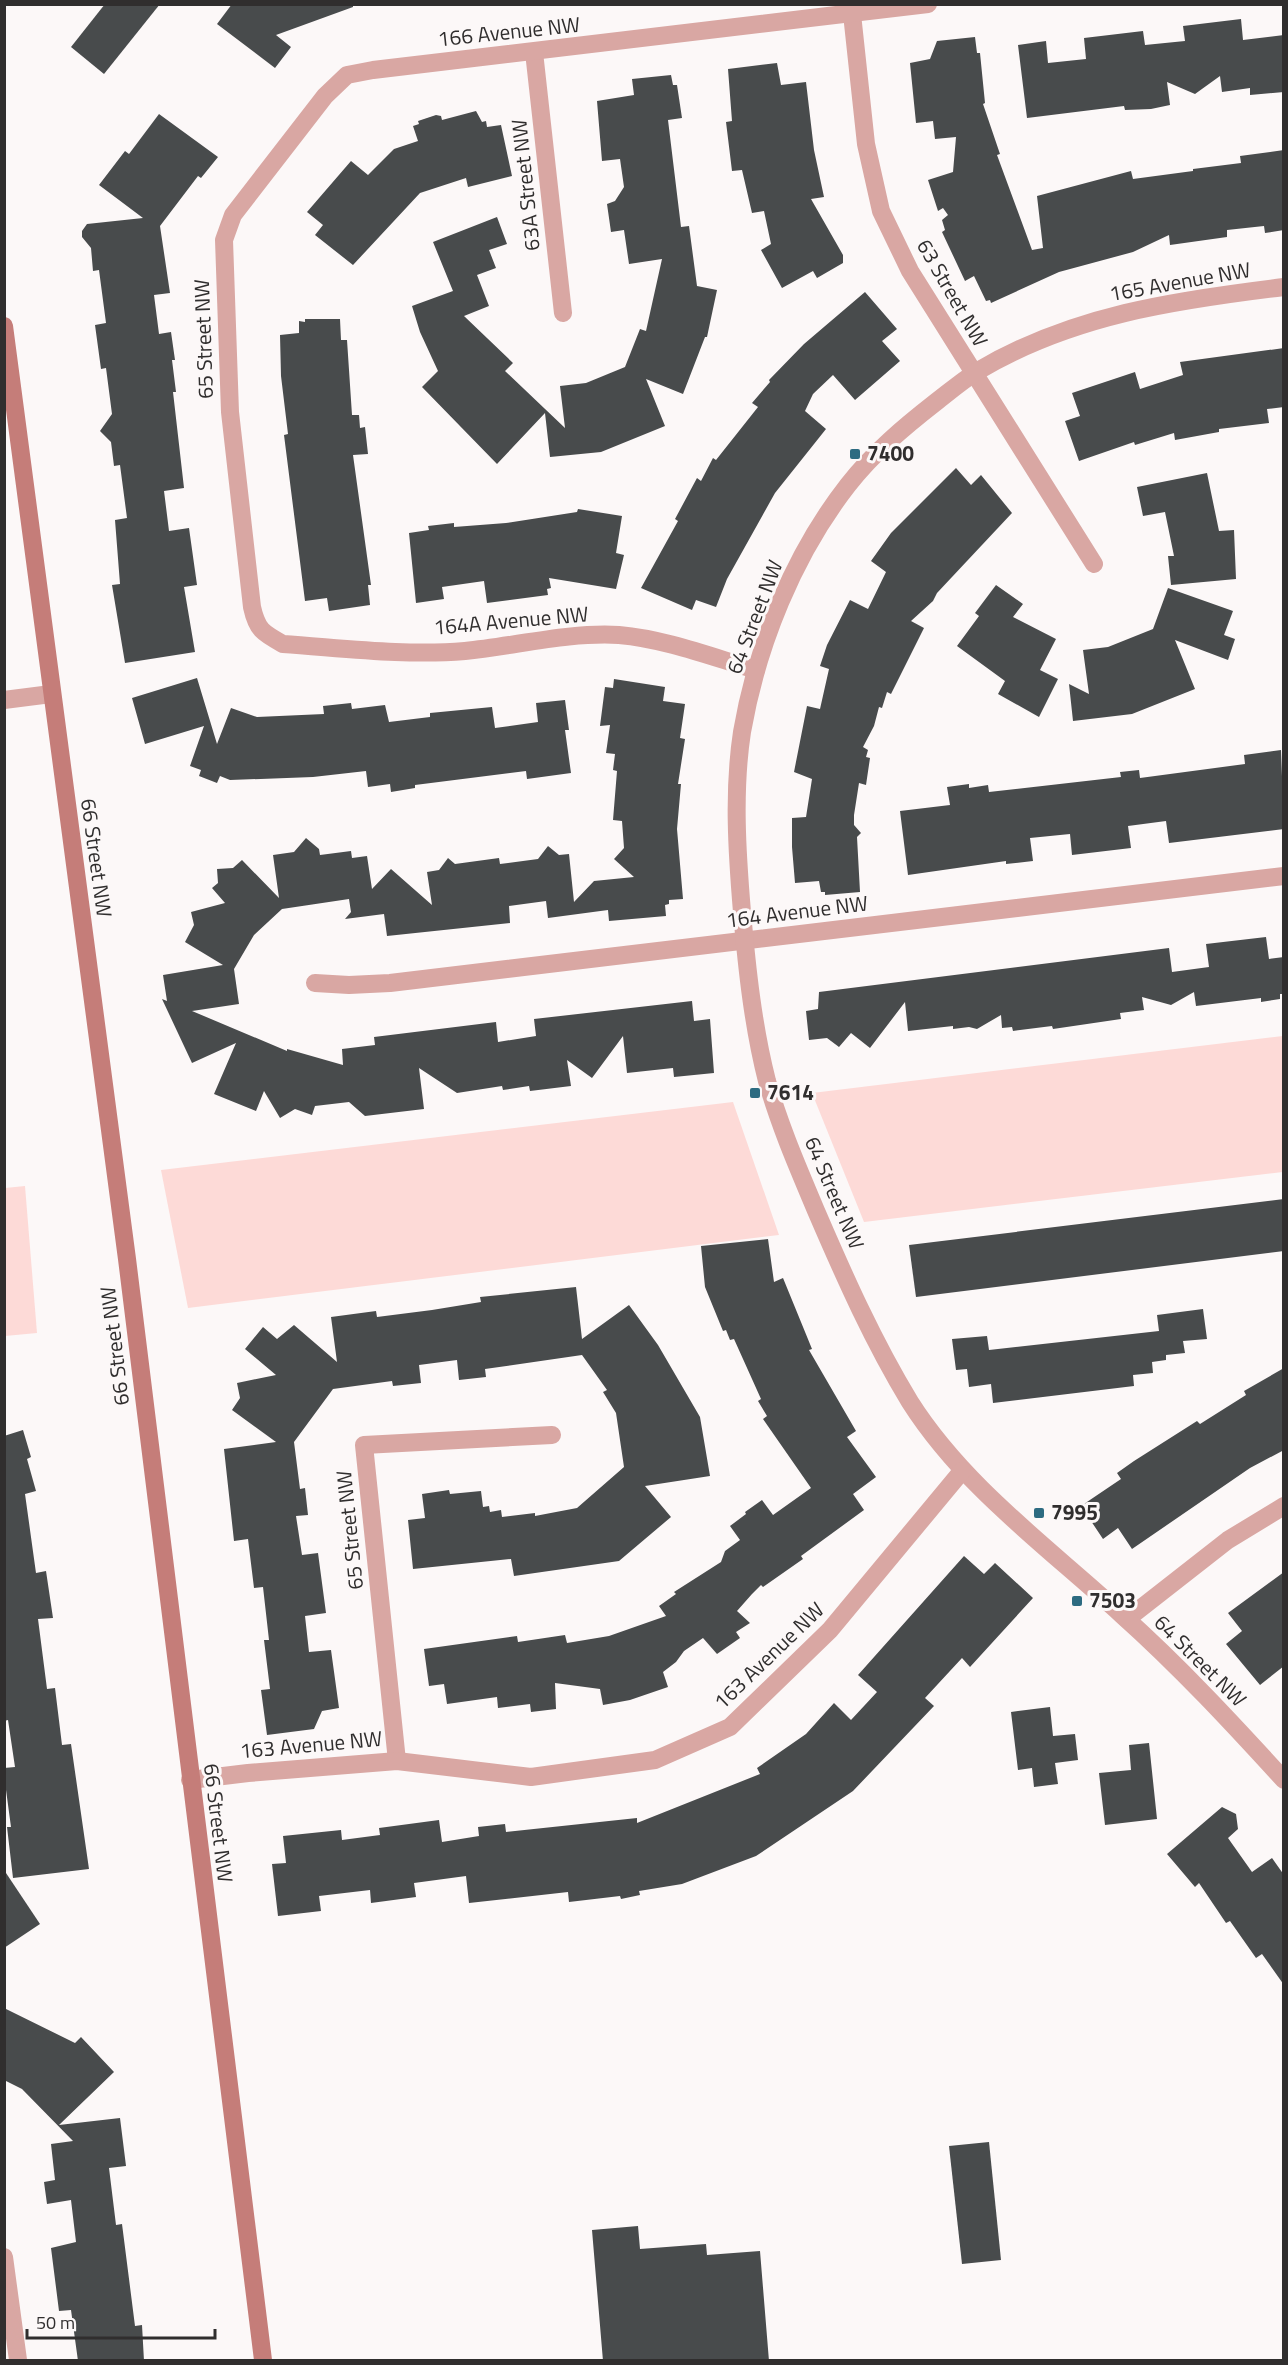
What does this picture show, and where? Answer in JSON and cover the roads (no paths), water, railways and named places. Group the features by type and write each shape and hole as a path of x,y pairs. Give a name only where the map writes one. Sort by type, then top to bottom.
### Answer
{"main road":[{"name":"66 Street NW","path":"4,326 127,1259 263,2361"}],"street":[{"name":"166 Avenue NW","path":"347,75 373,70 927,4"},
{"name":"63 Street NW","path":"852,14 866,144 881,210 910,271 1094,564"},
{"name":"63A Street NW","path":"534,52 563,314"},
{"name":"65 Street NW","path":"268,636 256,626 252,607 232,435 224,240 233,215 325,96 347,75"},
{"name":"165 Avenue NW","path":"850,482 881,448 973,374 1045,339 1132,309 1195,298 1284,287"},
{"name":"64 Street NW","path":"850,482 816,529 780,604 756,670 742,734 736,797 744,941 756,1032 768,1084 788,1143 872,1336 912,1405 962,1472 1127,1619 1222,1713 1284,1780"},
{"name":"164A Avenue NW","path":"268,636 283,644 419,652 464,651 578,637 618,635 646,639 756,670"},
{"path":"4,700 51,694"},
{"name":"164 Avenue NW","path":"315,983 349,986 390,982 1284,876"},
{"name":"65 Street NW","path":"397,1761 364,1445 552,1435"},
{"name":"163 Avenue NW","path":"190,1780 257,1772 397,1761 531,1777 655,1760 730,1727 830,1630 962,1472"},
{"path":"1127,1619 1228,1540 1284,1506"},
{"path":"4,2257 18,2361"}],"place":[{"name":"7400","path":"855,454"},
{"name":"7614","path":"755,1093"},
{"name":"7995","path":"1039,1513"},
{"name":"7503","path":"1077,1601"}]}
